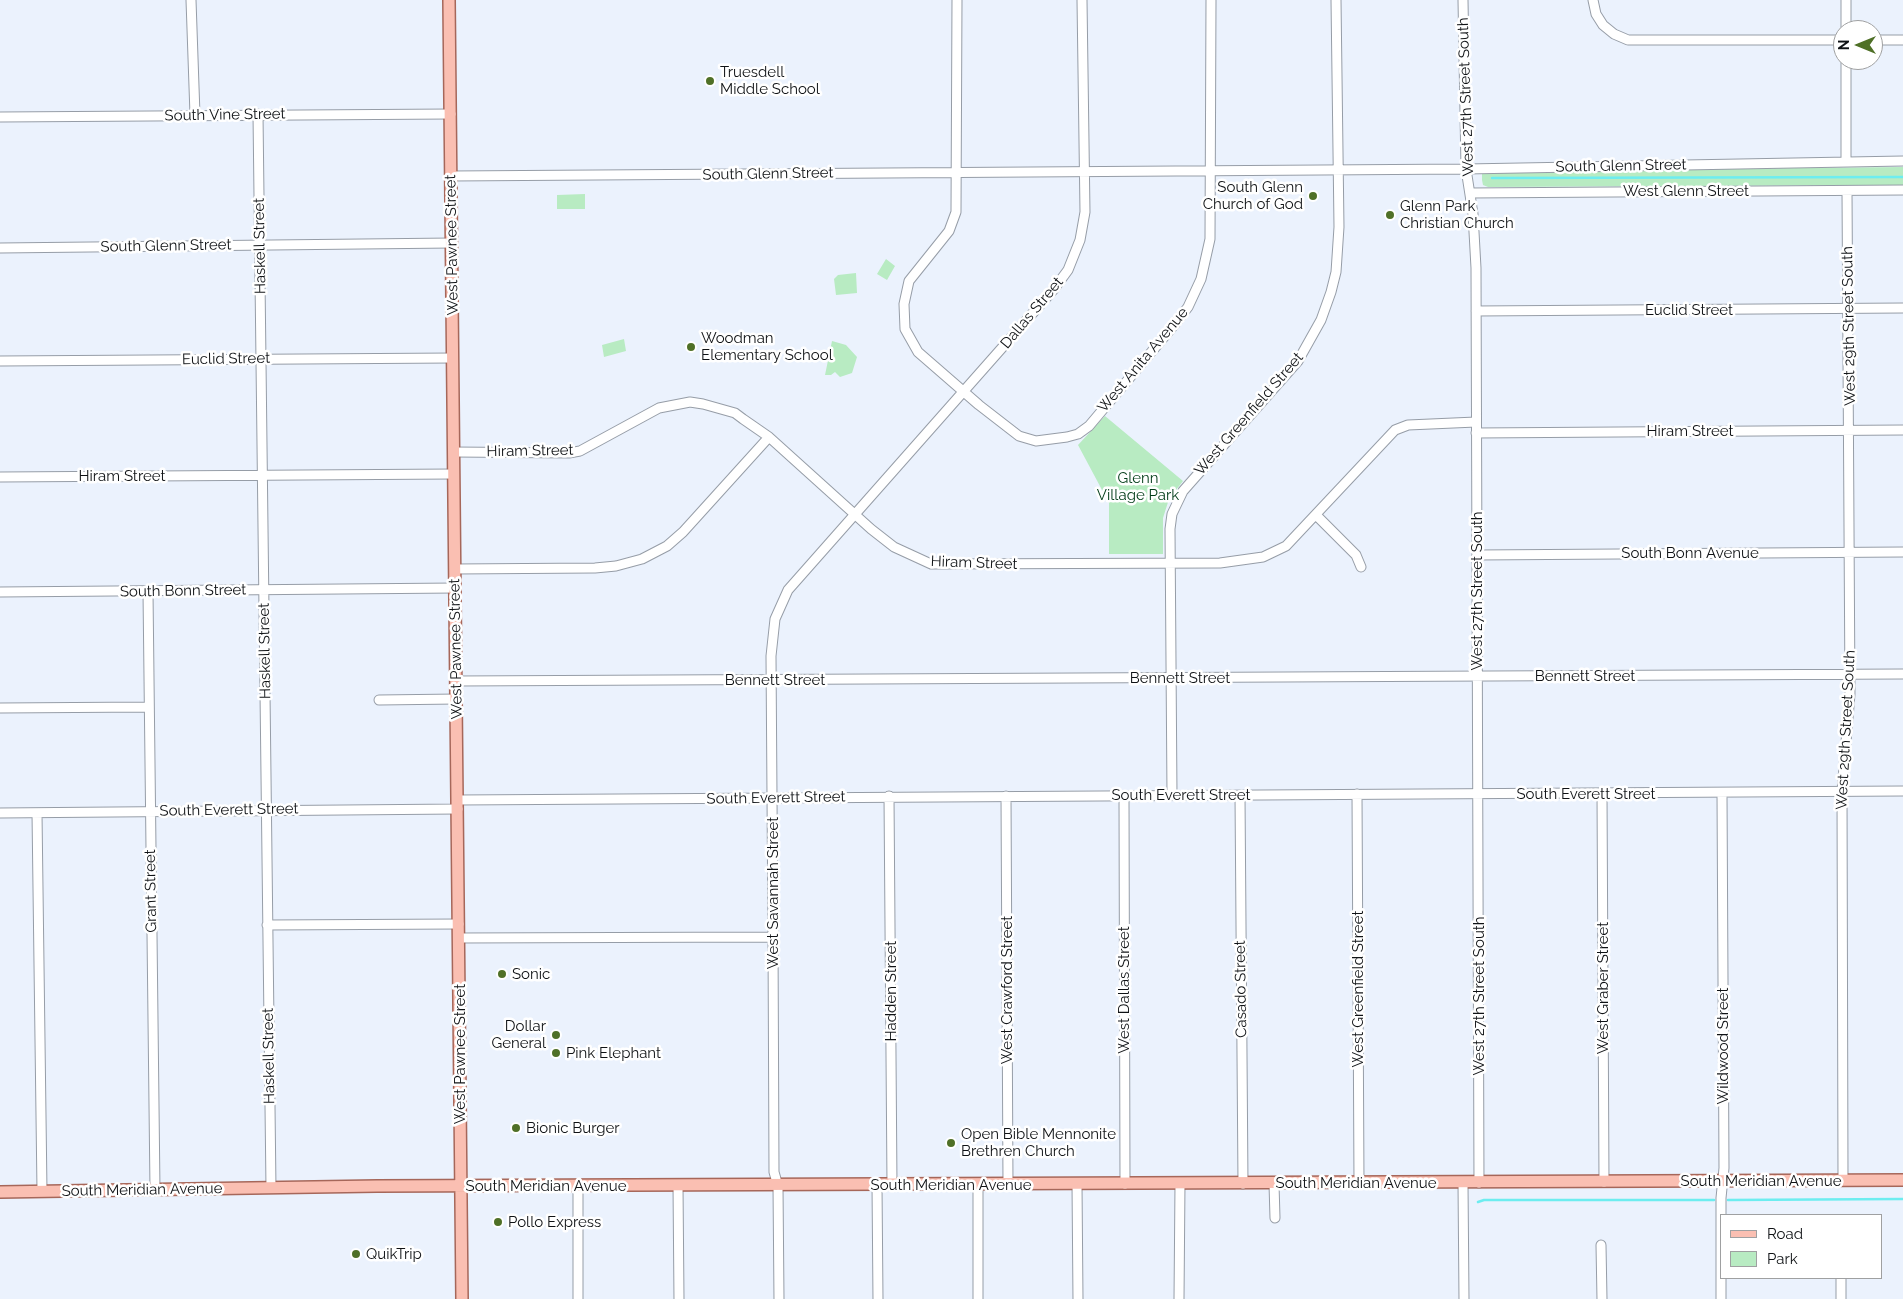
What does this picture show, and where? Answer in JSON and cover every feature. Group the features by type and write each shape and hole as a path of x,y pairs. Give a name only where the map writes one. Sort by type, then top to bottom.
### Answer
{"main road":[{"name":"West Pawnee Street","path":"449,0 462,1299"},
{"name":"South Meridian Avenue","path":"0,1192 578,1185 778,1186 1903,1180"}],"street":[{"path":"192,0 195,115"},
{"path":"957,0 958,172 956,212 954,221 944,239 909,281 904,304 904,317 907,335 918,352 963,391"},
{"name":"Dallas Street","path":"855,514 1054,289 1068,270 1084,225 1082,0"},
{"name":"West Anita Avenue","path":"963,391 1027,440 1036,441 1078,434 1089,426 1175,324 1195,293 1206,262 1210,239 1211,0"},
{"name":"West Greenfield Street","path":"1172,795 1172,563 1170,529 1172,514 1183,491 1298,361 1321,320 1336,272 1339,227 1336,0"},
{"name":"West 27th Street South","path":"1463,0 1466,170 1470,193 1475,259 1476,311 1479,1183"},
{"path":"1593,0 1596,14 1603,25 1614,34 1628,40 1833,40"},
{"path":"1846,0 1846,20"},
{"path":"1883,40 1903,40"},
{"path":"1846,70 1846,161"},
{"name":"Haskell Street","path":"258,114 271,1188"},
{"name":"South Vine Street","path":"0,117 451,114"},
{"name":"South Glenn Street","path":"451,176 1466,170 1903,161"},
{"name":"West 29th Street South","path":"1844,1180 1842,791 1843,754 1850,702 1850,430 1847,190"},
{"name":"West Glenn Street","path":"1470,193 1903,190"},
{"name":"South Glenn Street","path":"0,248 452,243"},
{"name":"Euclid Street","path":"1476,311 1903,308"},
{"name":"Euclid Street","path":"0,361 453,358"},
{"name":"Hiram Street","path":"454,452 569,453 580,451 659,408 690,402 735,413 768,437 894,547 931,564 1220,563 1263,558 1286,546 1395,430 1408,425 1476,422"},
{"name":"Hiram Street","path":"1476,433 1903,430"},
{"path":"455,569 600,568 642,559 667,546 683,532 768,437"},
{"name":"Hiram Street","path":"0,477 454,474"},
{"name":"West Savannah Street","path":"779,1299 778,1186 774,1172 772,634 775,618 784,598 855,514"},
{"path":"1316,515 1356,555 1361,567"},
{"name":"South Bonn Avenue","path":"1477,555 1903,552"},
{"name":"South Bonn Street","path":"0,592 456,588"},
{"name":"Grant Street","path":"148,592 155,1190"},
{"name":"Bennett Street","path":"457,682 1903,674"},
{"path":"379,700 457,699"},
{"path":"0,708 150,707"},
{"name":"South Everett Street","path":"0,813 266,810 458,804 889,796 1903,791"},
{"name":"West Graber Street","path":"1602,793 1604,1182"},
{"name":"Wildwood Street","path":"1722,793 1722,1214"},
{"name":"West Greenfield Street","path":"1357,794 1359,1183"},
{"name":"Casado Street","path":"1240,795 1244,1184"},
{"name":"Hadden Street","path":"889,796 892,1185"},
{"name":"West Crawford Street","path":"1006,796 1008,1184"},
{"name":"West Dallas Street","path":"1124,796 1125,1184"},
{"path":"37,812 42,1191"},
{"path":"267,925 459,924"},
{"path":"459,938 773,937"},
{"path":"1463,1183 1464,1299"},
{"path":"1077,1184 1078,1299"},
{"path":"1179,1299 1180,1184"},
{"path":"1274,1184 1275,1218"},
{"path":"578,1185 578,1299"},
{"path":"678,1185 679,1299"},
{"path":"877,1185 878,1299"},
{"path":"978,1185 978,1299"},
{"path":"1601,1245 1602,1299"},
{"name":"Wildwood Street","path":"1721,1279 1721,1299"},
{"path":"1841,1279 1841,1299"}],"green space":[{"path":"1903,167 1903,185 1488,187 1483,185 1482,180 1482,174 1487,171"},
{"path":"585,194 585,209 557,209 557,195"},
{"path":"886,259 895,266 887,280 877,274"},
{"path":"856,273 857,293 836,295 834,279 838,275"},
{"path":"624,339 626,351 604,357 602,345"},
{"path":"832,341 846,345 857,357 852,373 840,377 835,372 831,375 825,375"},
{"name":"Glenn Village Park","path":"1105,416 1183,481 1169,499 1163,518 1163,554 1109,554 1109,503 1078,445"}],"waterway":[{"path":"1492,178 1903,177"},
{"path":"1728,1200 1903,1199"},
{"path":"1478,1202 1484,1200 1714,1200"}],"place":[{"name":"Truesdell Middle School","path":"710,81"},
{"name":"South Glenn Church of God","path":"1313,196"},
{"name":"Glenn Park Christian Church","path":"1390,215"},
{"name":"Woodman Elementary School","path":"691,347"},
{"name":"Sonic","path":"502,974"},
{"name":"Dollar General","path":"556,1035"},
{"name":"Pink Elephant","path":"556,1053"},
{"name":"Bionic Burger","path":"516,1128"},
{"name":"Open Bible Mennonite Brethren Church","path":"951,1143"},
{"name":"Pollo Express","path":"498,1222"},
{"name":"QuikTrip","path":"356,1254"}]}
